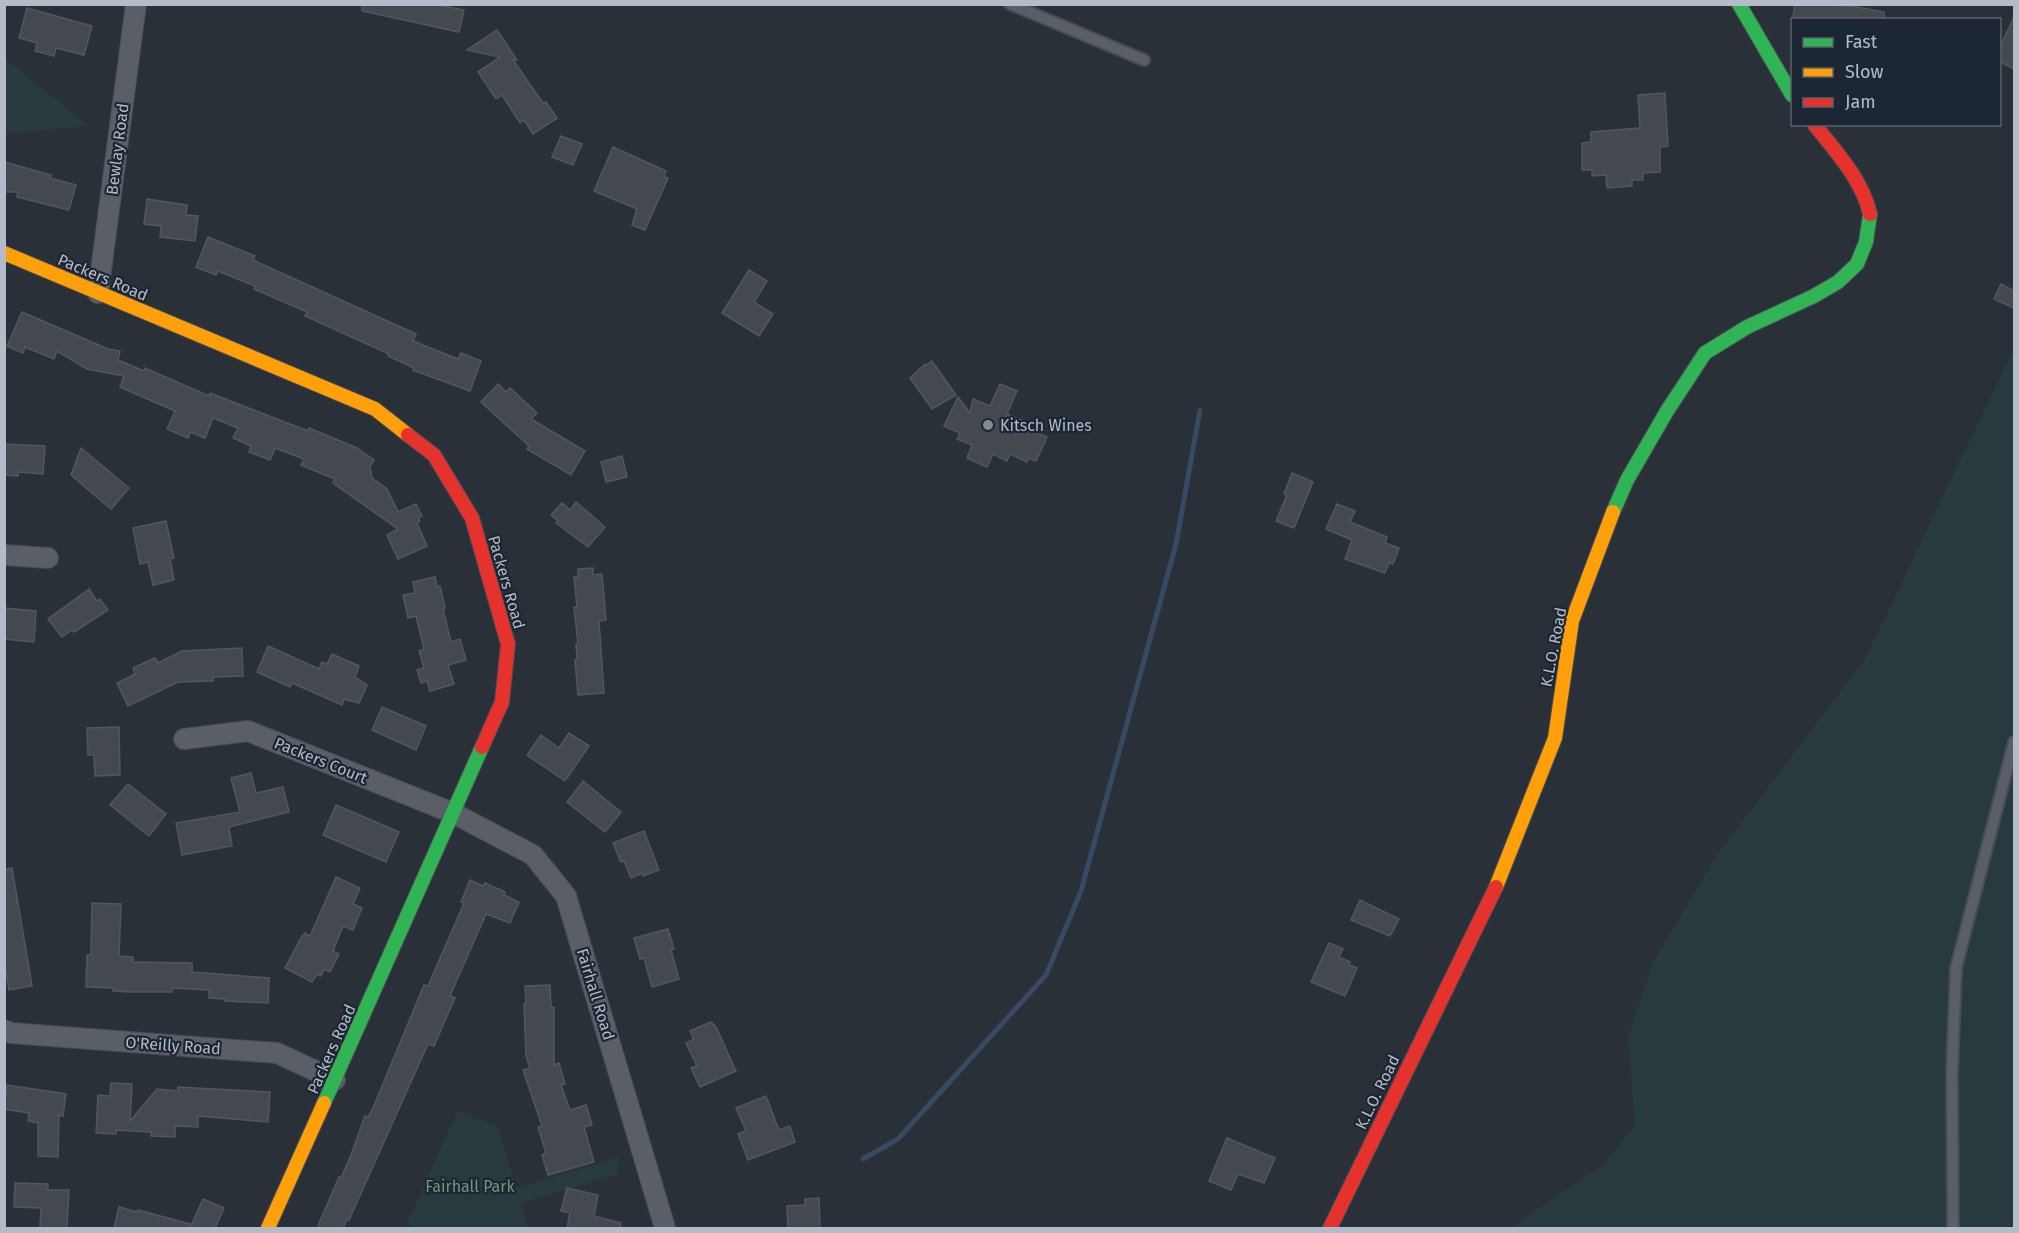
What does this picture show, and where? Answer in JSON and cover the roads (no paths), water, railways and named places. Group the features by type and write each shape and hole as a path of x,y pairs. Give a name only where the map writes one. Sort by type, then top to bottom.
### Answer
{"main road":[{"path":"1739,4 1791,94"},
{"name":"K.L.O. Road","path":"1330,1228 1491,899 1532,796 1555,738 1572,621 1600,543 1627,480 1667,411 1705,353 1747,327 1822,292 1838,282 1857,264 1866,242 1869,213 1861,187 1816,126"},
{"name":"Packers Road","path":"4,253 375,409 434,455 472,518 507,644 502,702 336,1080 268,1228"}],"street":[{"name":"Bewlay Road","path":"98,293 136,4"},
{"path":"4,555 48,558"},
{"name":"Packers Court","path":"184,739 248,731 453,813"},
{"name":"Fairhall Road","path":"453,813 533,855 566,896 665,1228"},
{"name":"O'Reilly Road","path":"4,1030 11,1033 277,1053 336,1080"}],"lane":[{"path":"1010,4 1144,60"},
{"path":"1953,1228 1952,1072 1956,968 2014,742"}],"waterway":[{"path":"863,1159 898,1139 1046,975 1081,891 1176,544 1200,410"}],"place":[{"name":"Kitsch Wines","path":"988,425"}],"park label":[{"name":"Fairhall Park","path":"470,1186"}]}
